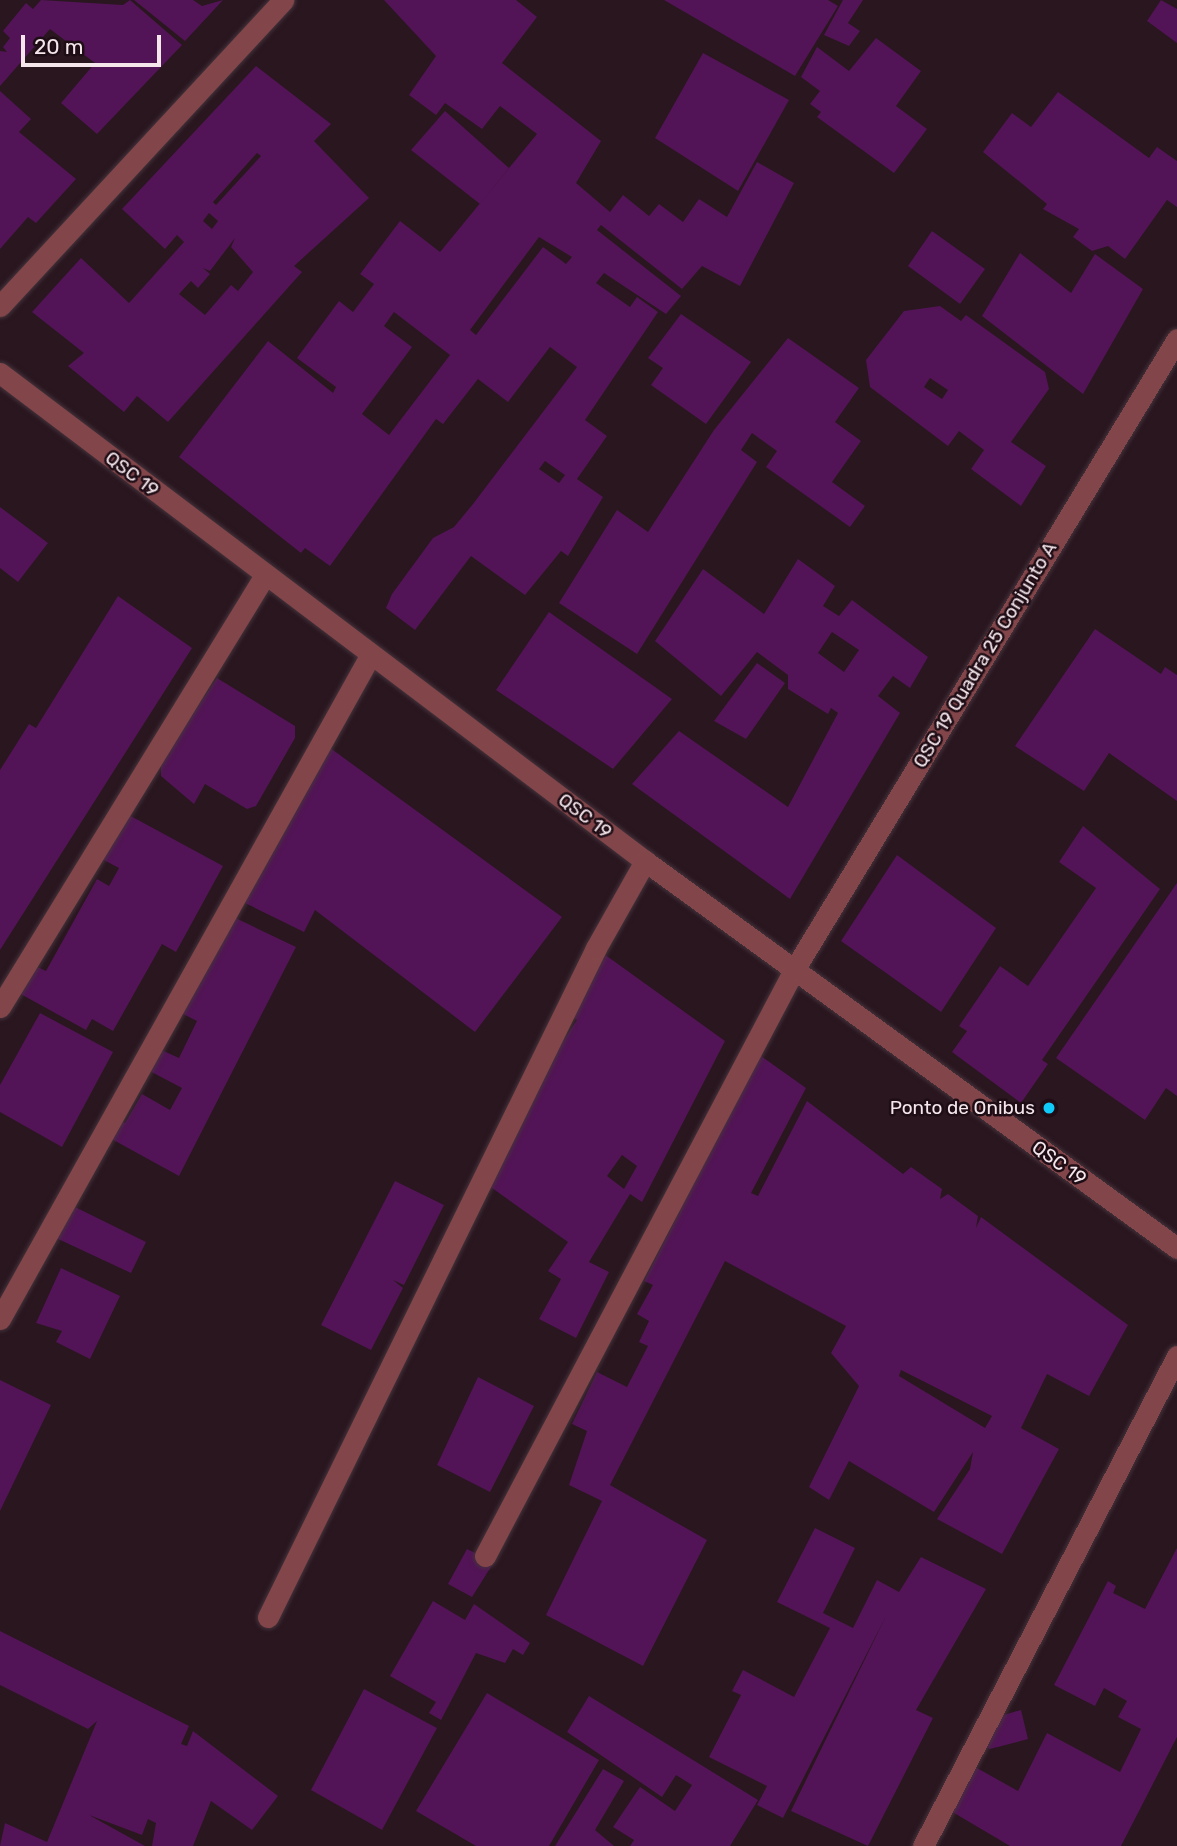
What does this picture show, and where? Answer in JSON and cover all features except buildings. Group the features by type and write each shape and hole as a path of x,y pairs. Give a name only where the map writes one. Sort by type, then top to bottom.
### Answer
{"street":[{"path":"0,306 283,0"},
{"name":"QSC 19 Quadra 25 Conjunto A","path":"485,1556 794,970 1177,339"},
{"name":"QSC 19","path":"0,373 370,656 645,861 1177,1248"},
{"path":"0,1007 265,575"},
{"path":"0,1319 370,656"},
{"path":"268,1617 596,948 645,861"},
{"path":"923,1846 1177,1356"}],"place":[{"name":"Ponto de Onibus","path":"1049,1108"}]}
